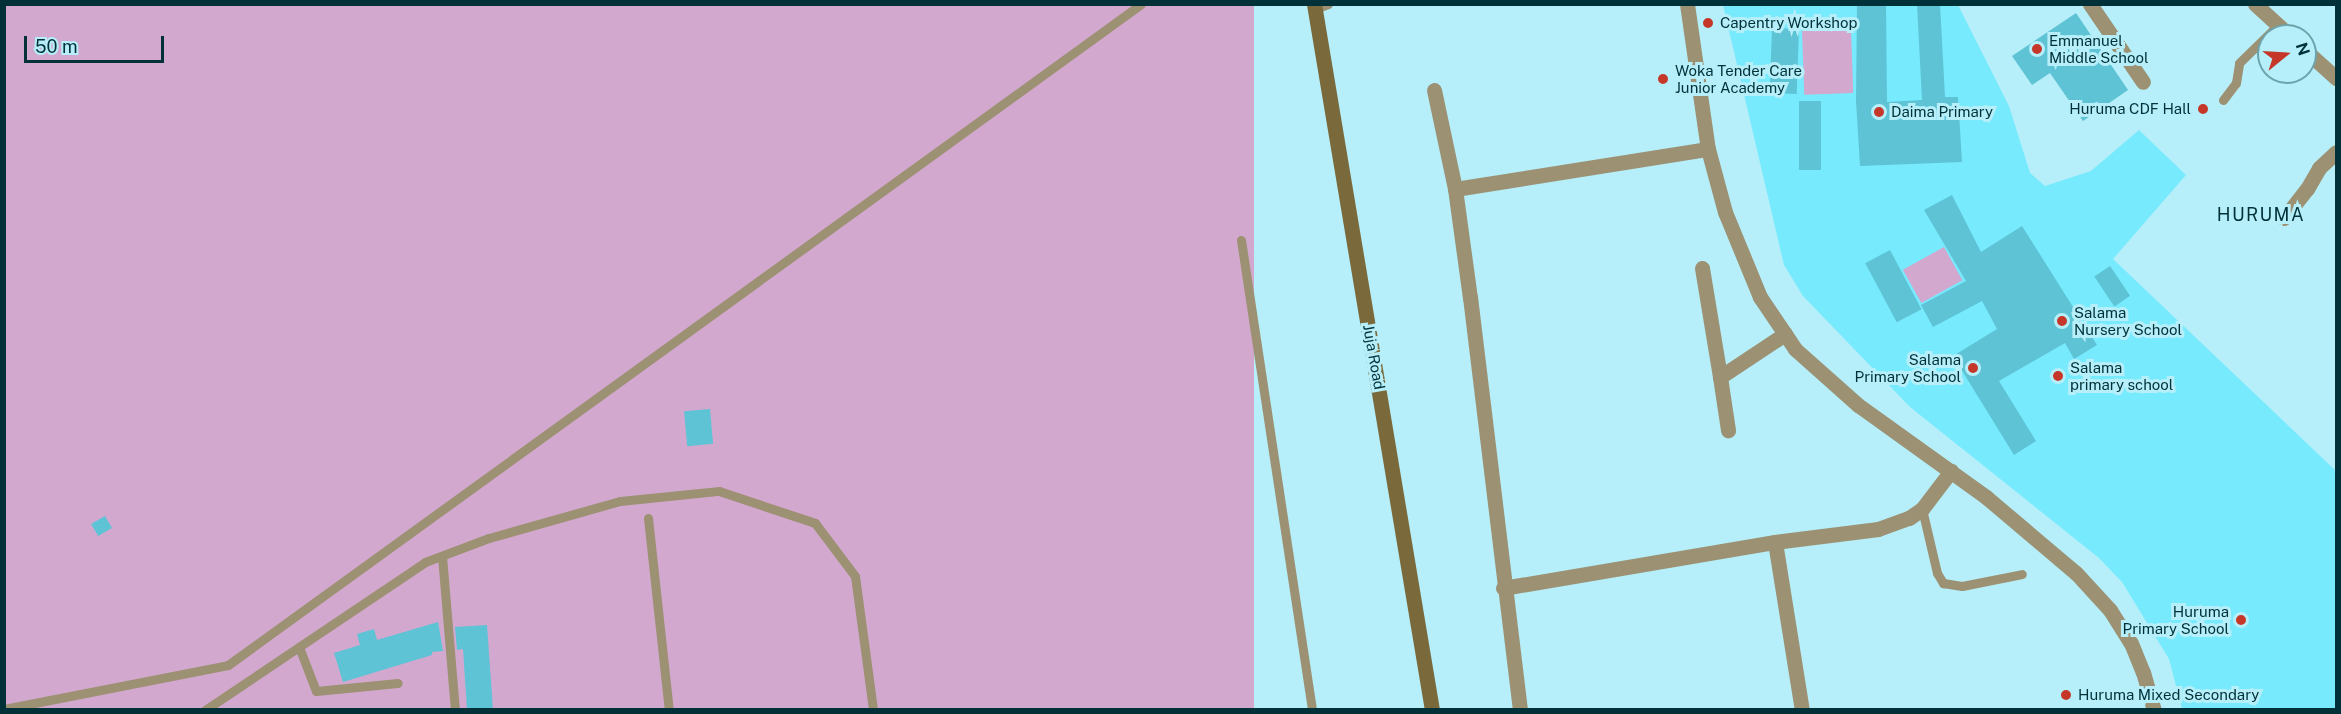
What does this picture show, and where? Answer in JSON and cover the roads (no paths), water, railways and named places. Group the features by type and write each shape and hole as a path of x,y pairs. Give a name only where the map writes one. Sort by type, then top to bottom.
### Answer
{"main road":[{"name":"Juja Road","path":"1319,6 1432,710"}],"street":[{"path":"1687,4 1708,149 1725,212 1760,297 1795,349 1858,405 1951,471 2045,545 2076,573 2109,610 2131,643 2143,672 2154,710"},
{"path":"2090,4 2144,82"},
{"path":"2255,4 2277,24"},
{"path":"2317,60 2337,78"},
{"path":"1434,90 1455,189 1520,710"},
{"path":"1455,189 1708,149"},
{"path":"2284,218 2307,189 2319,168 2337,152"},
{"path":"1701,268 1728,430"},
{"path":"1720,377 1785,334"},
{"path":"1503,588 1775,542 1878,529 1909,518 1922,509 1951,471"},
{"path":"1775,542 1802,710"}],"lane":[{"path":"4,709 228,664 1141,4"},
{"path":"2223,100 2236,83 2239,63 2257,45"},
{"path":"1240,240 1312,710"},
{"path":"206,710 425,562 489,538 620,501 719,491 815,524 855,576 873,710"},
{"path":"1922,509 1937,573 1943,583 1962,586 2022,574"},
{"path":"648,518 669,710"},
{"path":"442,556 455,710"},
{"path":"299,647 316,691 398,683"}],"place":[{"name":"Capentry Workshop","path":"1708,23"},
{"name":"Emmanuel Middle School","path":"2037,49"},
{"name":"Woka Tender Care Junior Academy","path":"1663,79"},
{"name":"Huruma CDF Hall","path":"2203,109"},
{"name":"Daima Primary","path":"1879,112"},
{"name":"Salama Nursery School","path":"2062,321"},
{"name":"Salama Primary School","path":"1973,368"},
{"name":"Salama primary school","path":"2058,376"},
{"name":"Huruma Primary School","path":"2241,620"},
{"name":"Huruma Mixed Secondary","path":"2066,695"}],"district":[{"name":"HURUMA","path":"2261,215"}]}
